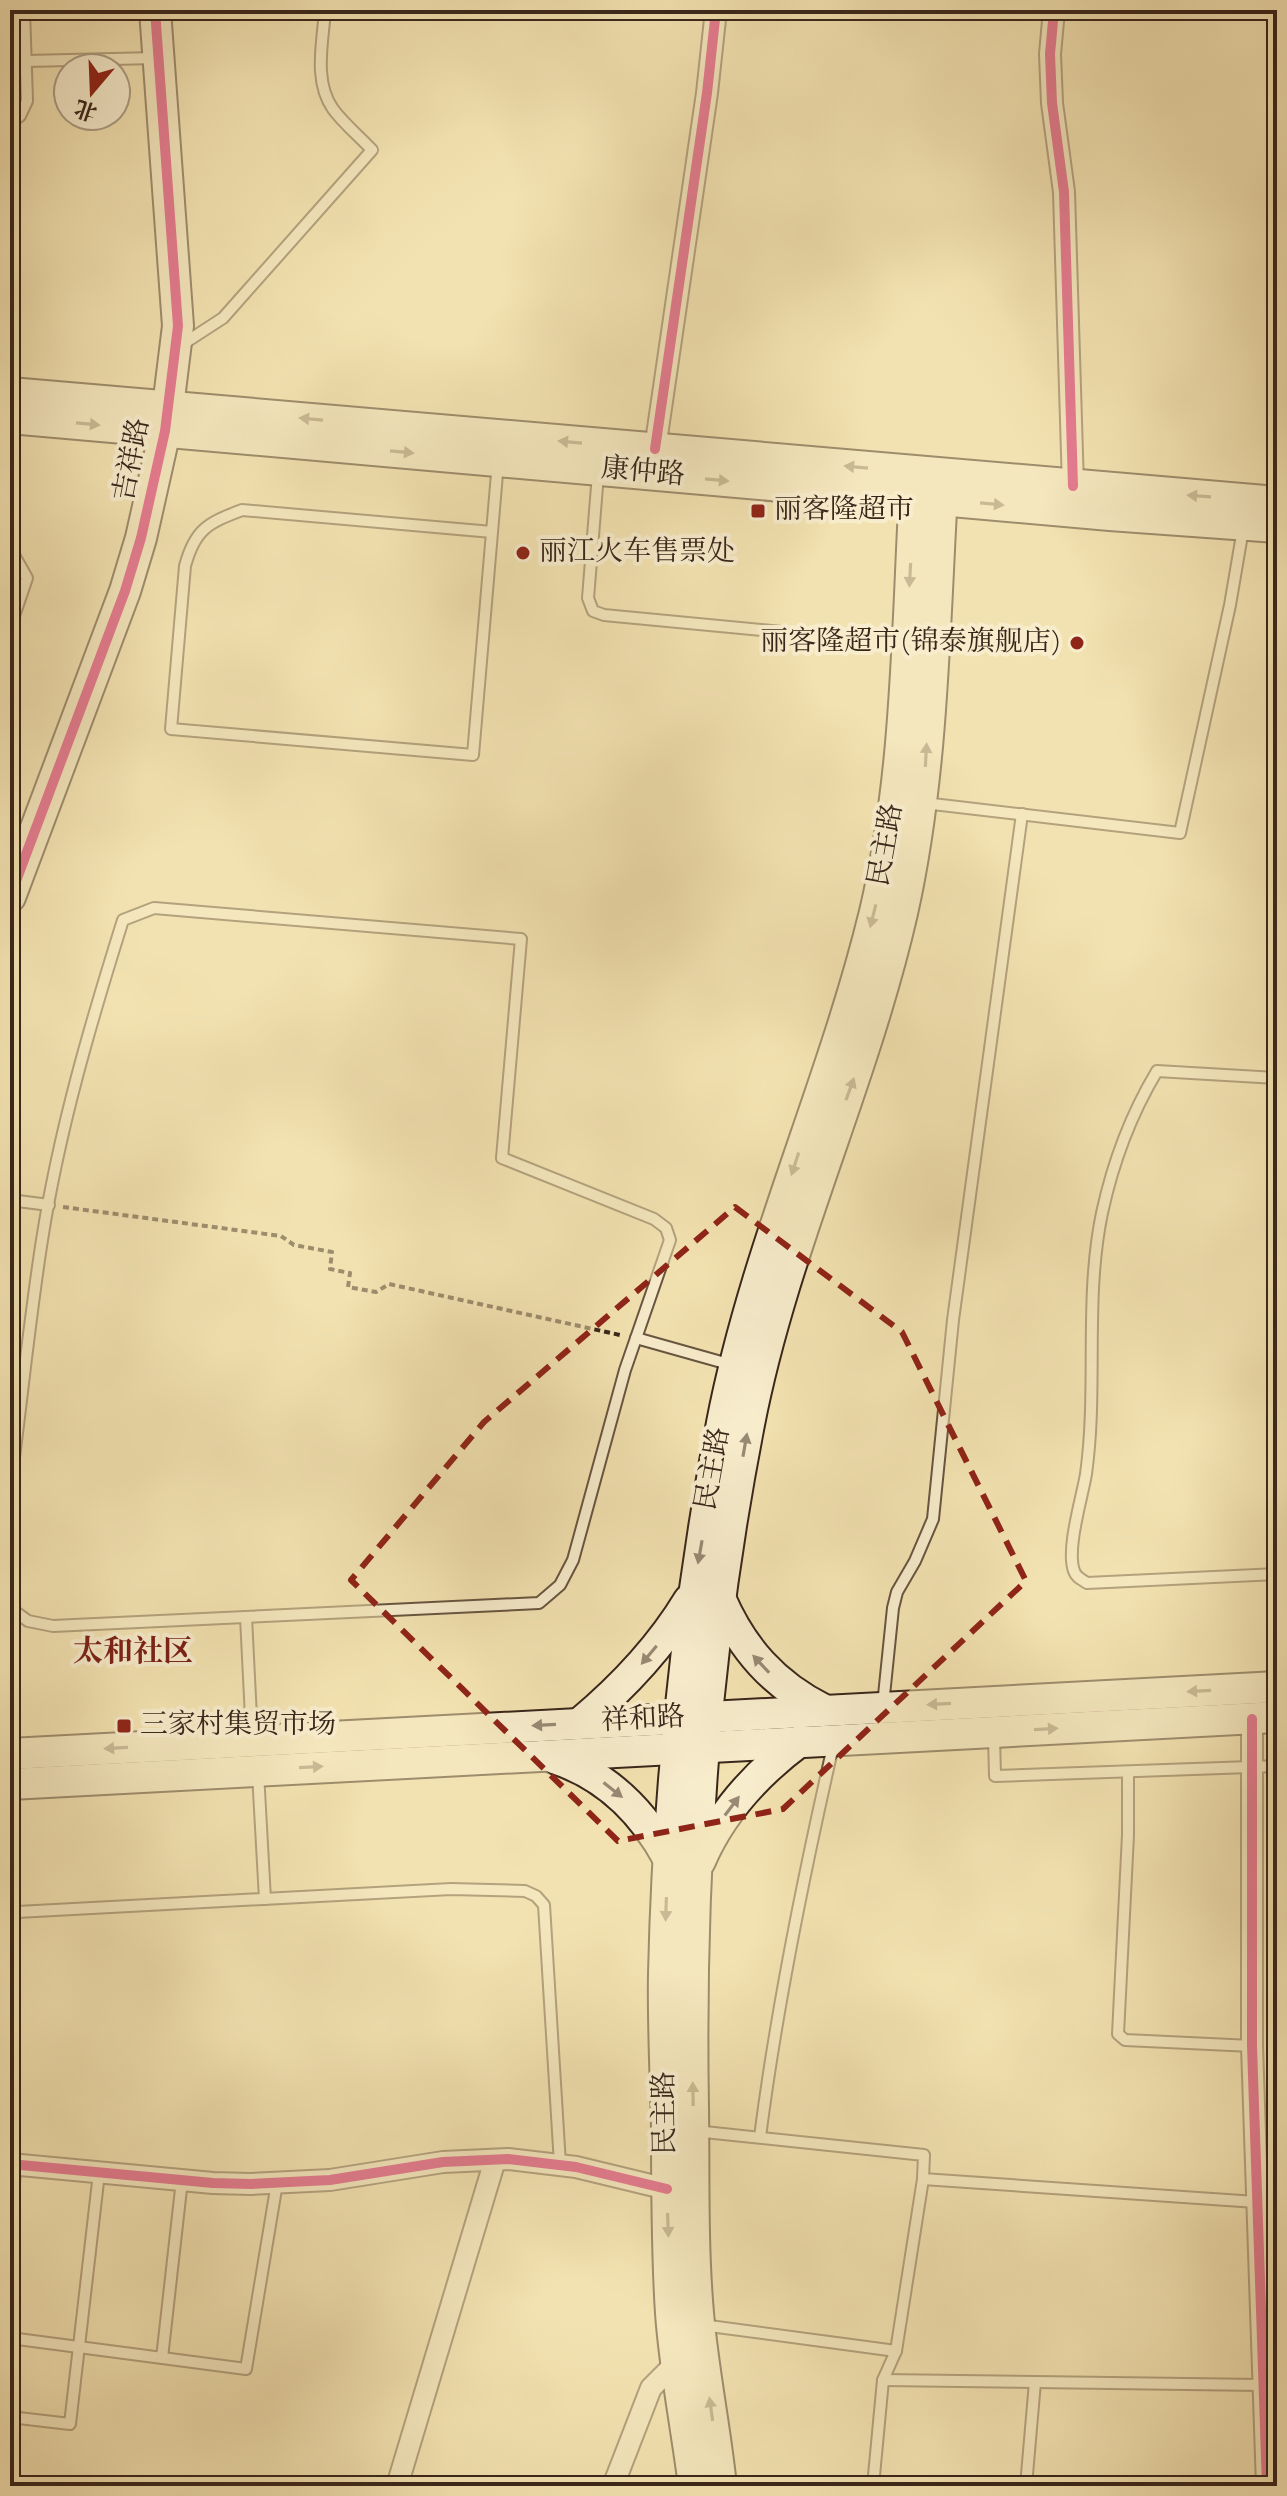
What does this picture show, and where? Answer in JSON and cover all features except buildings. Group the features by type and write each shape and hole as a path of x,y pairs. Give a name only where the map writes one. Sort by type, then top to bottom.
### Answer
{"main road":[{"name":"吉祥路","path":"10,897 22,831 125,591 151,497 166,419 178,326 155,10"},
{"name":"康仲路","path":"10,393 166,419 498,460 598,469 929,486 1073,486 1277,502"},
{"name":"康仲路","path":"10,418 166,419 655,449 929,486 1277,527"},
{"name":"民主路","path":"707,1595 760,1372 794,1251 873,1019 901,918 922,802 929,486"},
{"name":"民主路","path":"694,2486 671,2317 664,1979 668,1858 691,1732 734,1365 769,1243 848,1012 875,912 887,853 929,486"},
{"path":"580,1723 604,1703 707,1595 760,1664 789,1690 824,1710"},
{"name":"祥和路","path":"10,1754 544,1754 824,1710 1277,1687"},
{"name":"祥和路","path":"10,1784 255,1755 580,1723 800,1741 1265,1718"},
{"name":"民主路","path":"691,1732 693,2130 699,2324 721,2486"},
{"path":"694,1874 730,1808 762,1772 800,1741"},
{"path":"544,1754 588,1772 617,1792 643,1817 668,1858"}],"street":[{"path":"655,449 707,93 716,10"},
{"path":"1054,10 1050,66 1064,192 1073,486"},
{"path":"1265,1718 1253,1767 1252,2046 1256,2202 1268,2311 1262,2385 1267,2486"},
{"path":"13,2164 213,2183 277,2183 371,2175 443,2162 495,2160 560,2164 622,2176 667,2189"},
{"path":"397,2486 495,2160"},
{"path":"613,2486 651,2388 678,2361"}],"lane":[{"path":"10,123 26,107 24,10"},
{"path":"175,348 223,318 372,150 332,108 324,89 321,66 325,10"},
{"path":"26,61 158,58"},
{"path":"492,532 242,510 206,525 190,546 185,566 171,729 473,755 492,532 498,460"},
{"path":"598,469 588,598 593,611 604,615 782,632"},
{"path":"922,802 1180,833 1230,605 1244,524"},
{"path":"10,548 27,578 10,628"},
{"path":"883,1707 897,1592 915,1561 933,1519 953,1320 1022,814"},
{"path":"10,1489 49,1205 82,1057 123,920 154,908 521,939 502,1158 654,1219 666,1228 670,1240 625,1370 567,1573 550,1595 539,1603 53,1626 28,1621 10,1608"},
{"path":"1277,1078 1157,1071 1126,1131 1113,1167 1096,1255 1089,1440 1074,1533 1073,1568 1077,1577 1087,1583 1277,1574"},
{"path":"10,1200 49,1205"},
{"path":"636,1338 734,1365"},
{"path":"246,1617 265,1899"},
{"path":"994,1731 995,1776 1277,1766"},
{"path":"760,2137 793,1923 834,1740"},
{"path":"1128,1772 1128,1835 1118,2034 1125,2040 1252,2046"},
{"path":"10,1917 17,1912 451,1889 525,1891 536,1896 544,1905 560,2164"},
{"path":"693,2130 924,2155 923,2179 896,2351 883,2380 873,2486"},
{"path":"10,2216 13,2164"},
{"path":"10,2417 70,2424 99,2173"},
{"path":"923,2179 1256,2202"},
{"path":"162,2358 182,2180"},
{"path":"10,2338 246,2369 277,2183"},
{"path":"699,2324 896,2351"},
{"path":"883,2380 1262,2385"},
{"path":"1026,2486 1035,2382"}],"path":[{"path":"49,1205 281,1236 294,1245 332,1252 330,1269 350,1273 348,1287 376,1292 389,1284 636,1338"}],"highlighted area":[{"path":"735,1207 902,1332 1026,1581 783,1809 618,1841 351,1580 484,1422"}],"cycle path":[{"path":"10,897 125,591 141,538 165,431 178,326 155,10"},
{"path":"655,449 707,93 716,10"},
{"path":"1054,10 1050,54 1052,103 1064,192 1073,486"},
{"path":"1252,1719 1252,2046 1267,2486"},
{"path":"10,2164 251,2184 330,2180 443,2162 508,2159 576,2167 667,2189"}],"place":[{"name":"丽客隆超市","path":"758,511"},
{"name":"丽江火车售票处","path":"523,553"},
{"name":"丽客隆超市(锦泰旗舰店)","path":"1077,643"},
{"name":"三家村集贸市场","path":"124,1726"}],"district":[{"name":"太和社区","path":"133,1653"}]}
